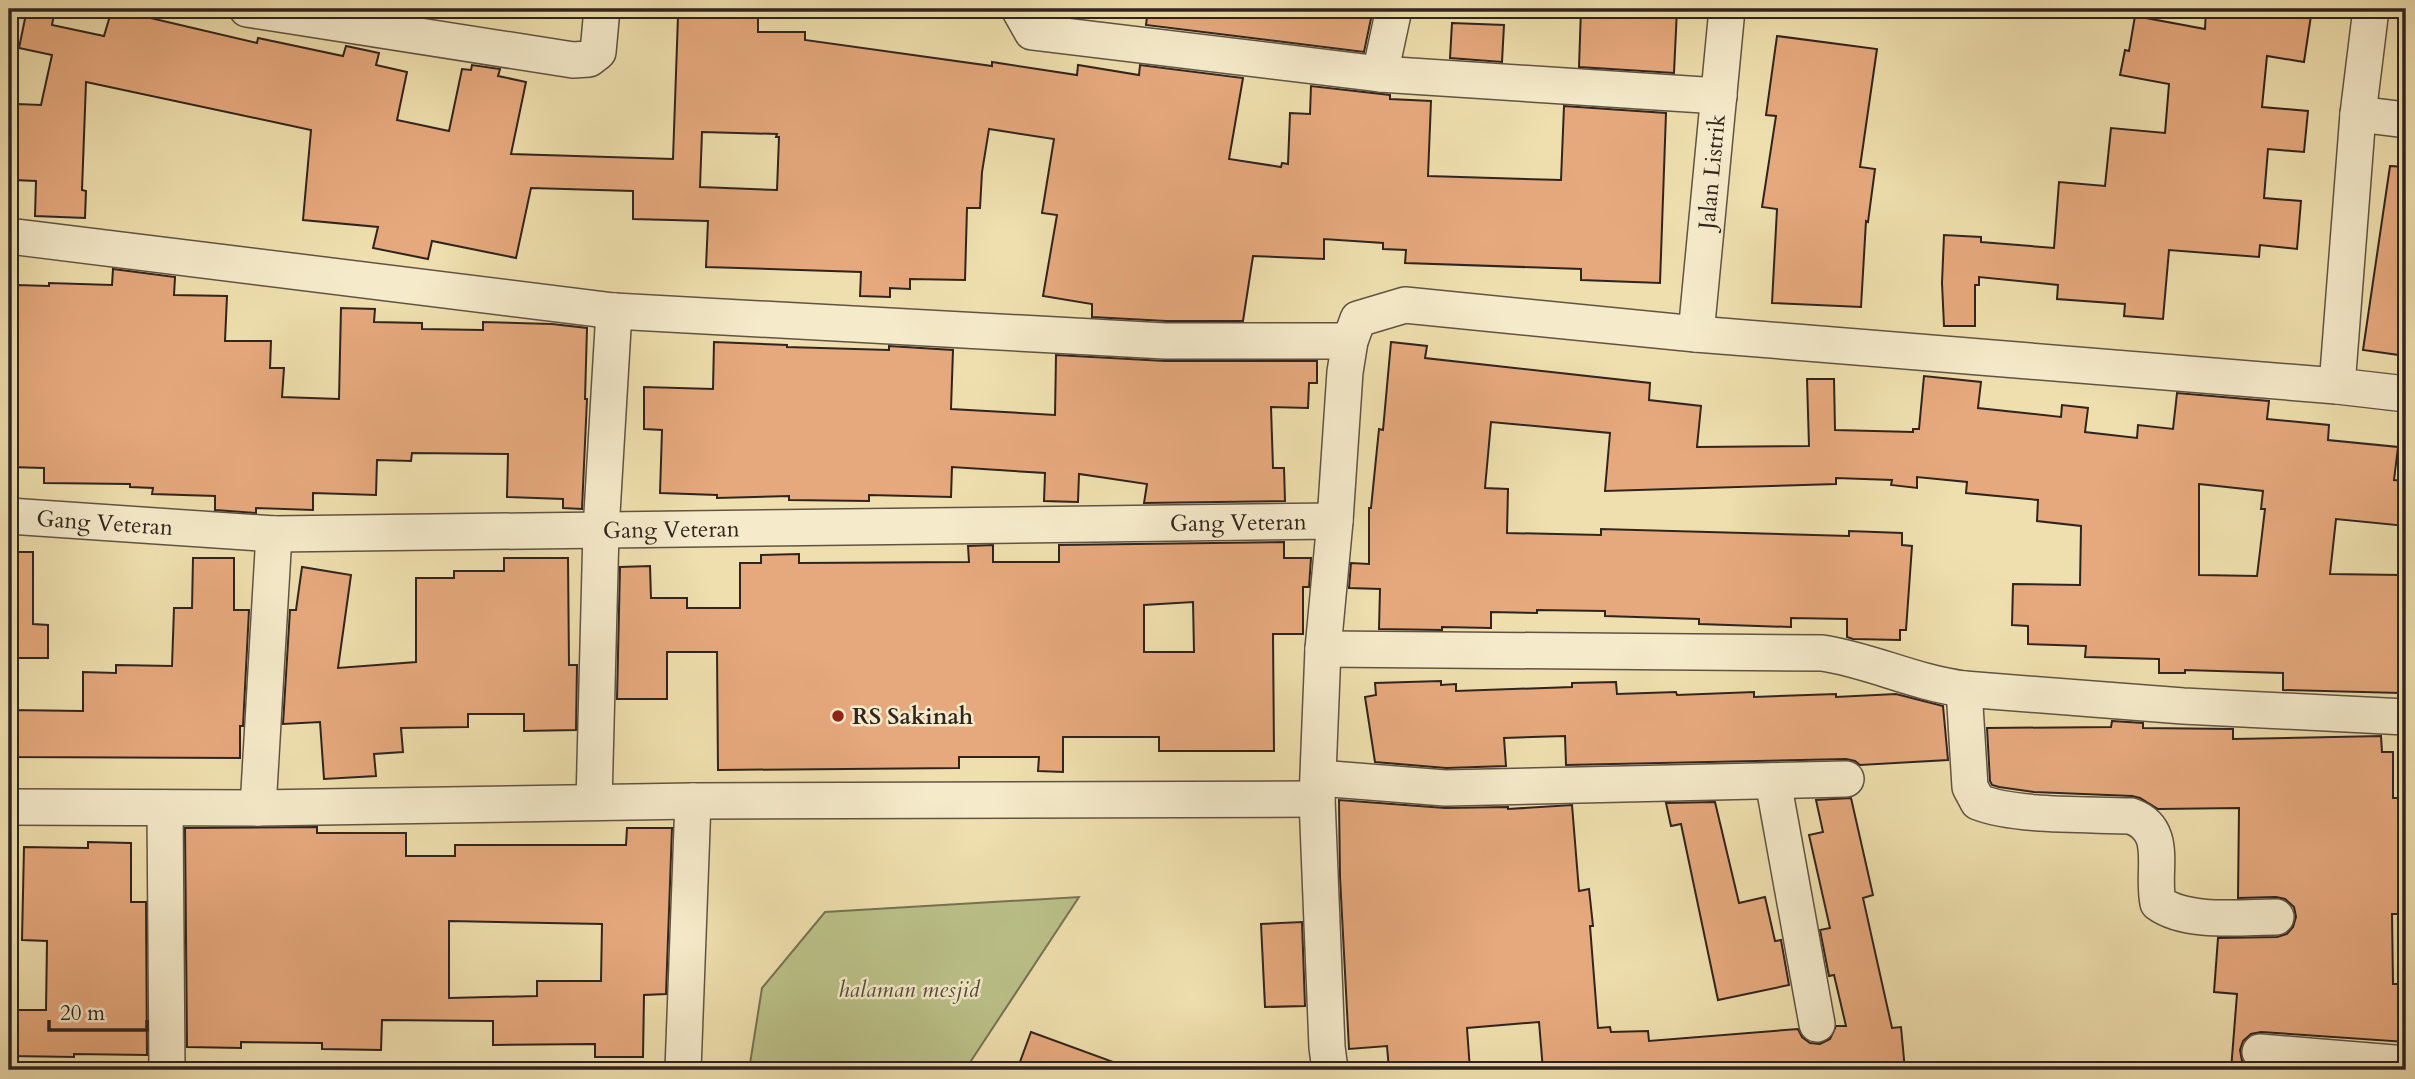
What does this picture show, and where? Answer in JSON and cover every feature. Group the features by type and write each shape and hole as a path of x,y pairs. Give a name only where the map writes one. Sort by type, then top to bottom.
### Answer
{"street":[{"path":"247,9 573,60 589,59 598,52 602,9"},
{"path":"1019,9 1032,32 1380,74 1718,96"},
{"path":"1380,74 1394,9"},
{"name":"Jalan Listrik","path":"1696,334 1727,9"},
{"path":"2337,386 2358,114 2371,9"},
{"path":"2358,114 2406,120"},
{"path":"9,236 614,311 1165,341 1350,341"},
{"path":"1330,1070 1326,1047 1318,788 1323,649 1345,372 1350,341 1358,319 1405,304 1696,334 2337,386 2406,394"},
{"path":"594,802 601,530 614,311"},
{"name":"Gang Veteran","path":"9,516 274,534 1335,521"},
{"path":"258,808 274,534"},
{"path":"1323,649 1822,653 1840,655 1938,686 1964,689 2183,706 2406,717"},
{"path":"1964,689 1970,787 1978,802 2016,811 2131,816 2144,821 2152,831 2156,845 2155,890 2158,903 2167,910 2202,917 2276,917"},
{"path":"9,807 258,808 1846,779"},
{"path":"1773,781 1817,1024"},
{"path":"684,1070 693,801"},
{"path":"165,808 167,1070"},
{"path":"2260,1052 2406,1064"}],"green space":[{"name":"halaman mesjid","path":"1079,897 965,1070 749,1070 762,988 825,912"}],"building":[{"path":"27,9 54,14 52,25 104,36 112,9 257,43 258,38 343,56 346,46 379,53 376,65 407,72 397,120 449,131 462,69 471,70 472,65 500,69 498,76 526,82 511,154 673,159 678,16 758,18 758,32 805,32 805,40 992,66 992,62 1077,75 1078,65 1139,75 1140,65 1243,78 1229,159 1281,167 1282,163 1288,164 1290,113 1310,114 1311,86 1390,95 1390,99 1431,101 1428,176 1561,180 1564,106 1666,113 1660,283 1581,280 1581,269 1405,263 1406,250 1383,249 1383,243 1324,239 1324,259 1253,256 1243,321 1092,317 1092,304 1043,296 1057,215 1042,213 1054,139 989,129 980,208 967,208 965,280 910,279 910,289 890,288 890,297 860,296 861,272 706,267 708,221 633,219 633,191 531,188 516,258 432,241 428,259 373,248 378,227 303,220 311,130 86,82 82,190 86,191 85,218 35,216 36,181 14,180 17,104 41,105 52,55 19,48","holes":["702,132 777,134 777,190 700,187"]},
{"path":"1148,9 1373,9 1364,52 1146,25"},
{"path":"1581,9 1677,9 1674,73 1579,67"},
{"path":"2206,9 2312,9 2304,62 2267,56 2262,107 2308,111 2304,152 2268,149 2264,198 2301,201 2297,249 2260,245 2259,257 2169,250 2163,319 2124,316 2125,304 2057,299 2058,285 1979,277 1979,285 1975,285 1975,326 1944,326 1944,235 1981,237 1981,242 2054,248 2059,182 2105,186 2111,128 2165,133 2169,84 2120,75 2125,50 2129,51 2135,16 2205,29"},
{"path":"1452,23 1504,25 1502,62 1450,58"},
{"path":"1777,36 1877,49 1860,167 1875,169 1868,222 1866,221 1861,307 1772,303 1777,209 1762,207 1776,116 1766,115"},
{"path":"2390,166 2406,167 2406,356 2363,350"},
{"path":"113,269 175,277 174,295 227,296 225,341 271,341 270,368 284,368 282,397 339,399 341,308 375,309 374,322 422,323 422,329 483,330 483,322 587,328 582,509 563,508 563,499 507,497 508,454 412,453 411,461 377,460 376,495 313,493 313,510 256,508 256,513 215,510 215,496 152,494 153,488 130,487 130,484 44,483 44,468 9,467 9,378 15,378 17,285 112,285"},
{"path":"714,342 787,347 889,350 889,346 953,350 951,409 1055,415 1056,355 1165,361 1317,361 1317,383 1309,383 1308,408 1271,407 1273,468 1284,468 1285,501 1144,503 1147,484 1079,474 1078,502 1044,501 1045,473 952,467 951,497 869,495 869,501 789,500 789,496 717,498 717,495 660,493 662,430 644,429 644,387 713,389"},
{"path":"1391,342 1427,346 1425,358 1650,383 1649,400 1701,406 1697,447 1809,446 1807,379 1834,379 1835,430 1913,432 1913,429 1919,429 1924,376 1981,382 1978,408 2061,417 2062,405 2088,408 2085,432 2137,438 2138,425 2173,429 2177,393 2269,401 2267,419 2329,425 2328,440 2398,447 2394,480 2406,481 2406,526 2336,519 2330,574 2401,575 2400,693 2283,690 2283,673 2185,670 2185,673 2159,673 2159,659 2085,657 2086,646 2028,644 2028,626 2012,625 2013,584 2080,585 2081,526 2037,521 2038,500 1966,493 1967,482 1917,477 1917,488 1891,485 1892,480 1836,478 1836,484 1605,491 1610,433 1491,422 1485,488 1508,489 1507,533 1601,535 1601,529 1849,536 1849,531 1902,533 1902,545 1912,546 1906,630 1900,630 1900,640 1853,639 1847,637 1847,619 1791,618 1791,627 1699,624 1699,619 1605,616 1605,611 1537,610 1537,613 1491,612 1491,628 1379,629 1380,589 1349,588 1351,563 1369,564 1369,508 1379,429 1383,430","holes":["2199,484 2263,491 2261,509 2265,509 2257,576 2199,575"]},
{"path":"1284,542 1284,558 1311,558 1309,587 1303,587 1303,634 1273,634 1274,751 1159,751 1159,737 1063,737 1063,772 1038,771 1039,757 959,757 959,768 718,770 717,652 667,652 667,699 617,699 620,567 650,566 651,598 687,598 687,608 740,608 740,563 761,563 761,555 799,554 799,563 969,562 968,546 993,545 993,562 1059,562 1059,545","holes":["1193,602 1194,652 1144,652 1144,605"]},
{"path":"9,552 33,552 33,624 48,625 48,658 9,658"},
{"path":"193,558 234,558 234,610 249,610 240,758 9,757 9,710 83,711 83,672 116,673 116,665 172,666 174,608 192,608"},
{"path":"504,558 568,558 569,665 577,665 576,730 524,731 524,714 468,714 468,727 401,728 403,752 374,754 376,776 324,779 320,722 283,724 290,610 296,610 302,567 351,575 338,668 416,662 416,578 454,578 454,571 504,571"},
{"path":"1441,681 1441,685 1456,684 1456,691 1572,687 1572,683 1616,682 1617,694 1754,692 1754,697 1836,694 1836,697 1896,694 1943,706 1948,760 1860,765 1846,759 1566,765 1565,736 1504,738 1506,766 1446,768 1375,762 1365,697 1376,695 1375,683"},
{"path":"2112,721 2143,723 2143,728 2233,729 2233,739 2381,736 2382,752 2393,752 2393,798 2404,798 2406,914 2392,914 2393,984 2406,984 2406,1042 2261,1032 2251,1034 2243,1041 2240,1050 2242,1061 2253,1070 2231,1070 2237,994 2214,992 2218,938 2277,937 2287,934 2296,917 2294,907 2285,899 2238,898 2239,808 2158,809 2132,796 2034,792 1999,787 1992,785 1990,781 1987,728 2111,727"},
{"path":"1851,798 1873,895 1863,898 1892,1028 1901,1027 1905,1070 1543,1070 1539,1022 1467,1028 1470,1070 1389,1070 1387,1046 1349,1049 1339,800 1445,808 1508,809 1572,805 1579,891 1589,889 1598,1028 1610,1027 1611,1032 1648,1031 1649,1041 1798,1029 1802,1037 1810,1043 1820,1044 1830,1039 1836,1026 1846,1026 1834,975 1829,976 1820,930 1830,928 1809,835 1823,832 1816,800"},
{"path":"1715,802 1739,903 1765,897 1775,941 1781,940 1789,985 1718,1000 1681,824 1671,826 1666,803"},
{"path":"317,827 317,833 406,833 406,856 455,856 455,845 626,845 627,828 672,828 666,994 644,995 643,1057 595,1057 595,1044 493,1045 493,1021 382,1020 381,1050 322,1049 322,1043 241,1042 241,1048 187,1047 185,828","holes":["449,921 602,924 601,981 537,981 537,996 449,998"]},
{"path":"88,842 131,843 131,902 146,902 147,1055 11,1056 11,1010 46,1010 47,941 22,940 24,847 88,848"},
{"path":"1302,922 1305,1006 1265,1007 1261,924"},
{"path":"1031,1032 1127,1067 1126,1070 1017,1070"}],"place":[{"name":"RS Sakinah","path":"838,716"}]}
